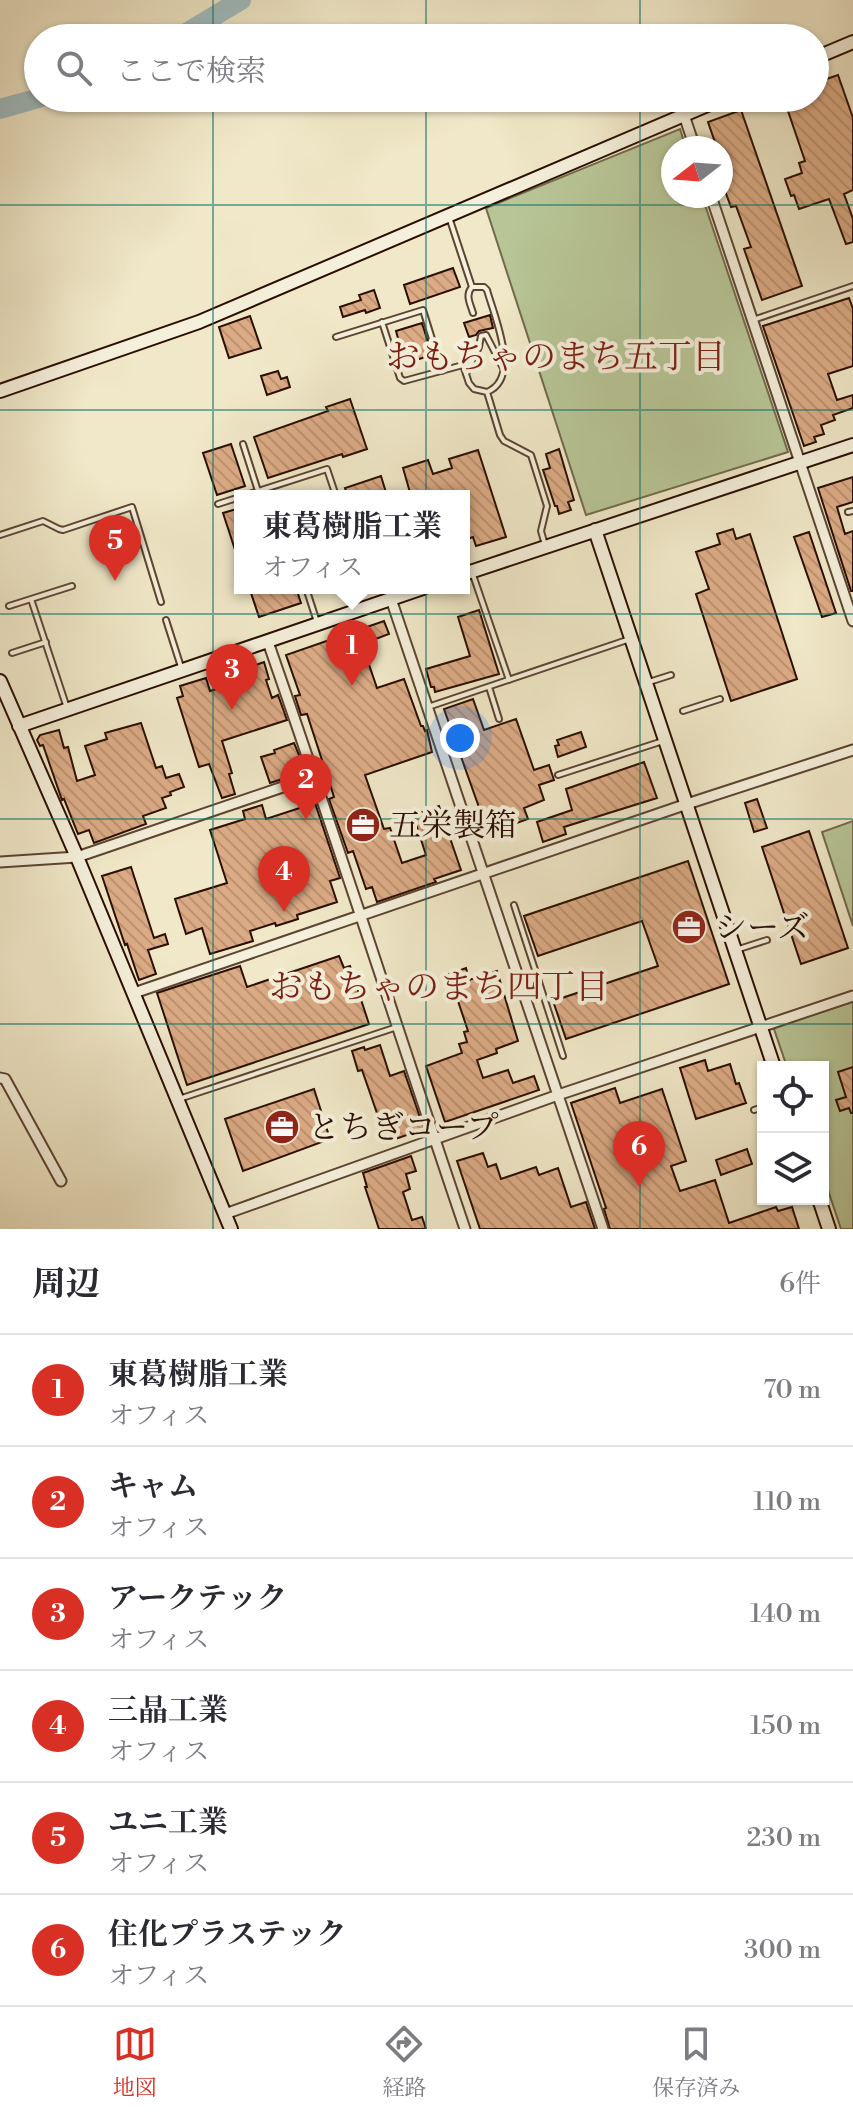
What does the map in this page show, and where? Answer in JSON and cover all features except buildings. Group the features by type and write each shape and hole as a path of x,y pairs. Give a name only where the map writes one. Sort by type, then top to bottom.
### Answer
{"street":[{"path":"829,52 853,42"},
{"path":"0,391 199,322 691,112"},
{"path":"684,115 691,136"},
{"path":"715,208 853,621"},
{"path":"470,572 853,445"},
{"path":"595,530 772,1061"},
{"path":"19,726 406,594"},
{"path":"391,599 603,1229"},
{"path":"268,642 465,1229"},
{"path":"0,681 77,857 231,1229"},
{"path":"134,993 484,872 853,750"},
{"path":"0,862 77,857 315,776"},
{"path":"225,1214 558,1095 853,996"},
{"path":"0,1078 5,1079 61,1181"},
{"path":"821,1205 829,1229"}],"lane":[{"path":"449,215 472,287 468,296 473,313"},
{"path":"752,320 853,286"},
{"path":"382,322 400,378 404,381 463,365 474,389 487,392 501,382 505,357 487,290 472,287"},
{"path":"336,337 423,310 442,371"},
{"path":"466,374 481,336 486,335 504,371"},
{"path":"487,392 504,441 531,455 547,506 541,531 546,547"},
{"path":"243,444 258,490"},
{"path":"261,490 327,469 334,490"},
{"path":"273,486 274,490"},
{"path":"218,504 234,498"},
{"path":"0,535 43,521 63,530 132,507 161,602"},
{"path":"470,578 509,680"},
{"path":"9,606 72,586"},
{"path":"308,594 318,625"},
{"path":"31,599 68,710"},
{"path":"166,620 183,671"},
{"path":"428,707 631,638"},
{"path":"12,653 46,642"},
{"path":"646,683 671,675"},
{"path":"488,687 499,719"},
{"path":"683,711 720,699"},
{"path":"558,775 665,741"},
{"path":"514,905 563,1056"},
{"path":"735,951 767,940"},
{"path":"178,1099 397,1027"}],"green space":[{"path":"680,129 682,136 663,136"},
{"path":"661,137 661,208 706,208 788,452 586,515 486,208"},
{"path":"853,821 853,926 822,832"},
{"path":"853,1002 853,1229 841,1229 829,1193 829,1061 785,1061 774,1029"}],"waterway":[{"path":"201,24 241,0"},
{"path":"0,109 24,102"}],"place":[{"name":"ユニ工業","path":"115,581"},
{"name":"東葛樹脂工業","path":"352,686"},
{"name":"アークテック","path":"232,710"},
{"name":"キャム","path":"306,820"},
{"name":"五栄製箱","path":"363,825"},
{"name":"三晶工業","path":"284,912"},
{"name":"シーズ","path":"689,927"},
{"name":"とちぎコープ","path":"282,1127"},
{"name":"住化プラステック","path":"639,1187"}],"district":[{"name":"おもちゃのまち五丁目","path":"556,356"},
{"name":"おもちゃのまち四丁目","path":"439,986"}]}
